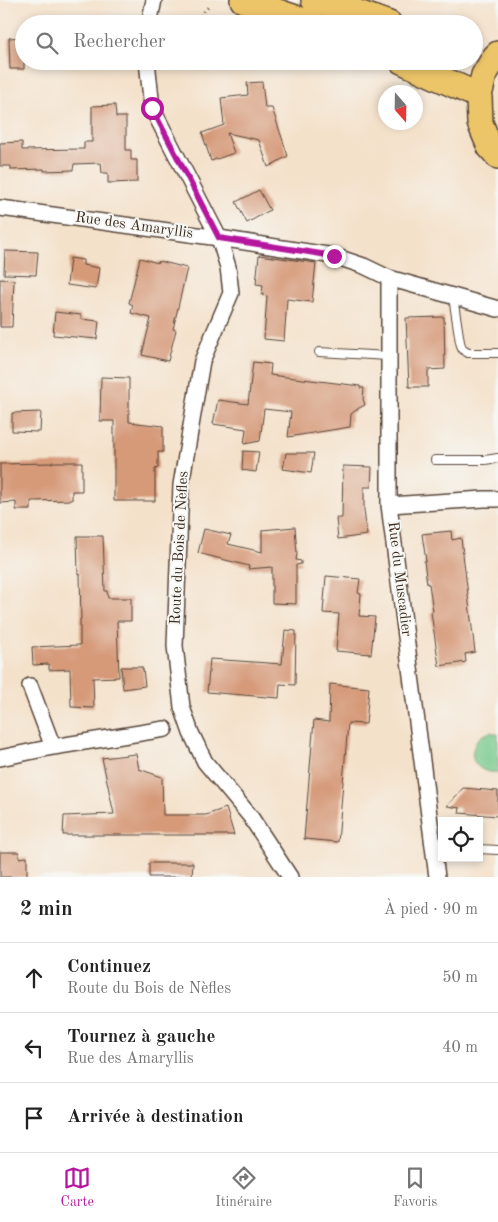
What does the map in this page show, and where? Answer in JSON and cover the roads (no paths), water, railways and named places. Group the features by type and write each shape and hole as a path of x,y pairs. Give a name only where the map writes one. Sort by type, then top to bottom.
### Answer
{"main road":[{"path":"243,0 287,15"},
{"path":"314,0 364,15"},
{"path":"489,55 479,96 480,122 490,147 498,156"},
{"path":"422,70 479,96"}],"street":[{"path":"152,15 154,0"},
{"name":"Route du Bois de Nèfles","path":"147,70 152,108 219,238 228,267 231,294 202,361 181,486 175,646 182,707 191,733 205,762 250,816 290,877"},
{"name":"Rue des Amaryllis","path":"0,208 334,256 364,266 388,278 498,309"},
{"name":"Rue du Muscadier","path":"388,278 389,505 437,846 437,877"},
{"path":"389,505 498,499"},
{"path":"30,686 53,747"},
{"path":"0,758 53,747 164,729"}],"lane":[{"path":"453,297 462,349 468,353 498,353"},
{"path":"319,352 388,356"},
{"path":"435,460 486,460 498,458"},
{"path":"483,849 498,850"}]}
